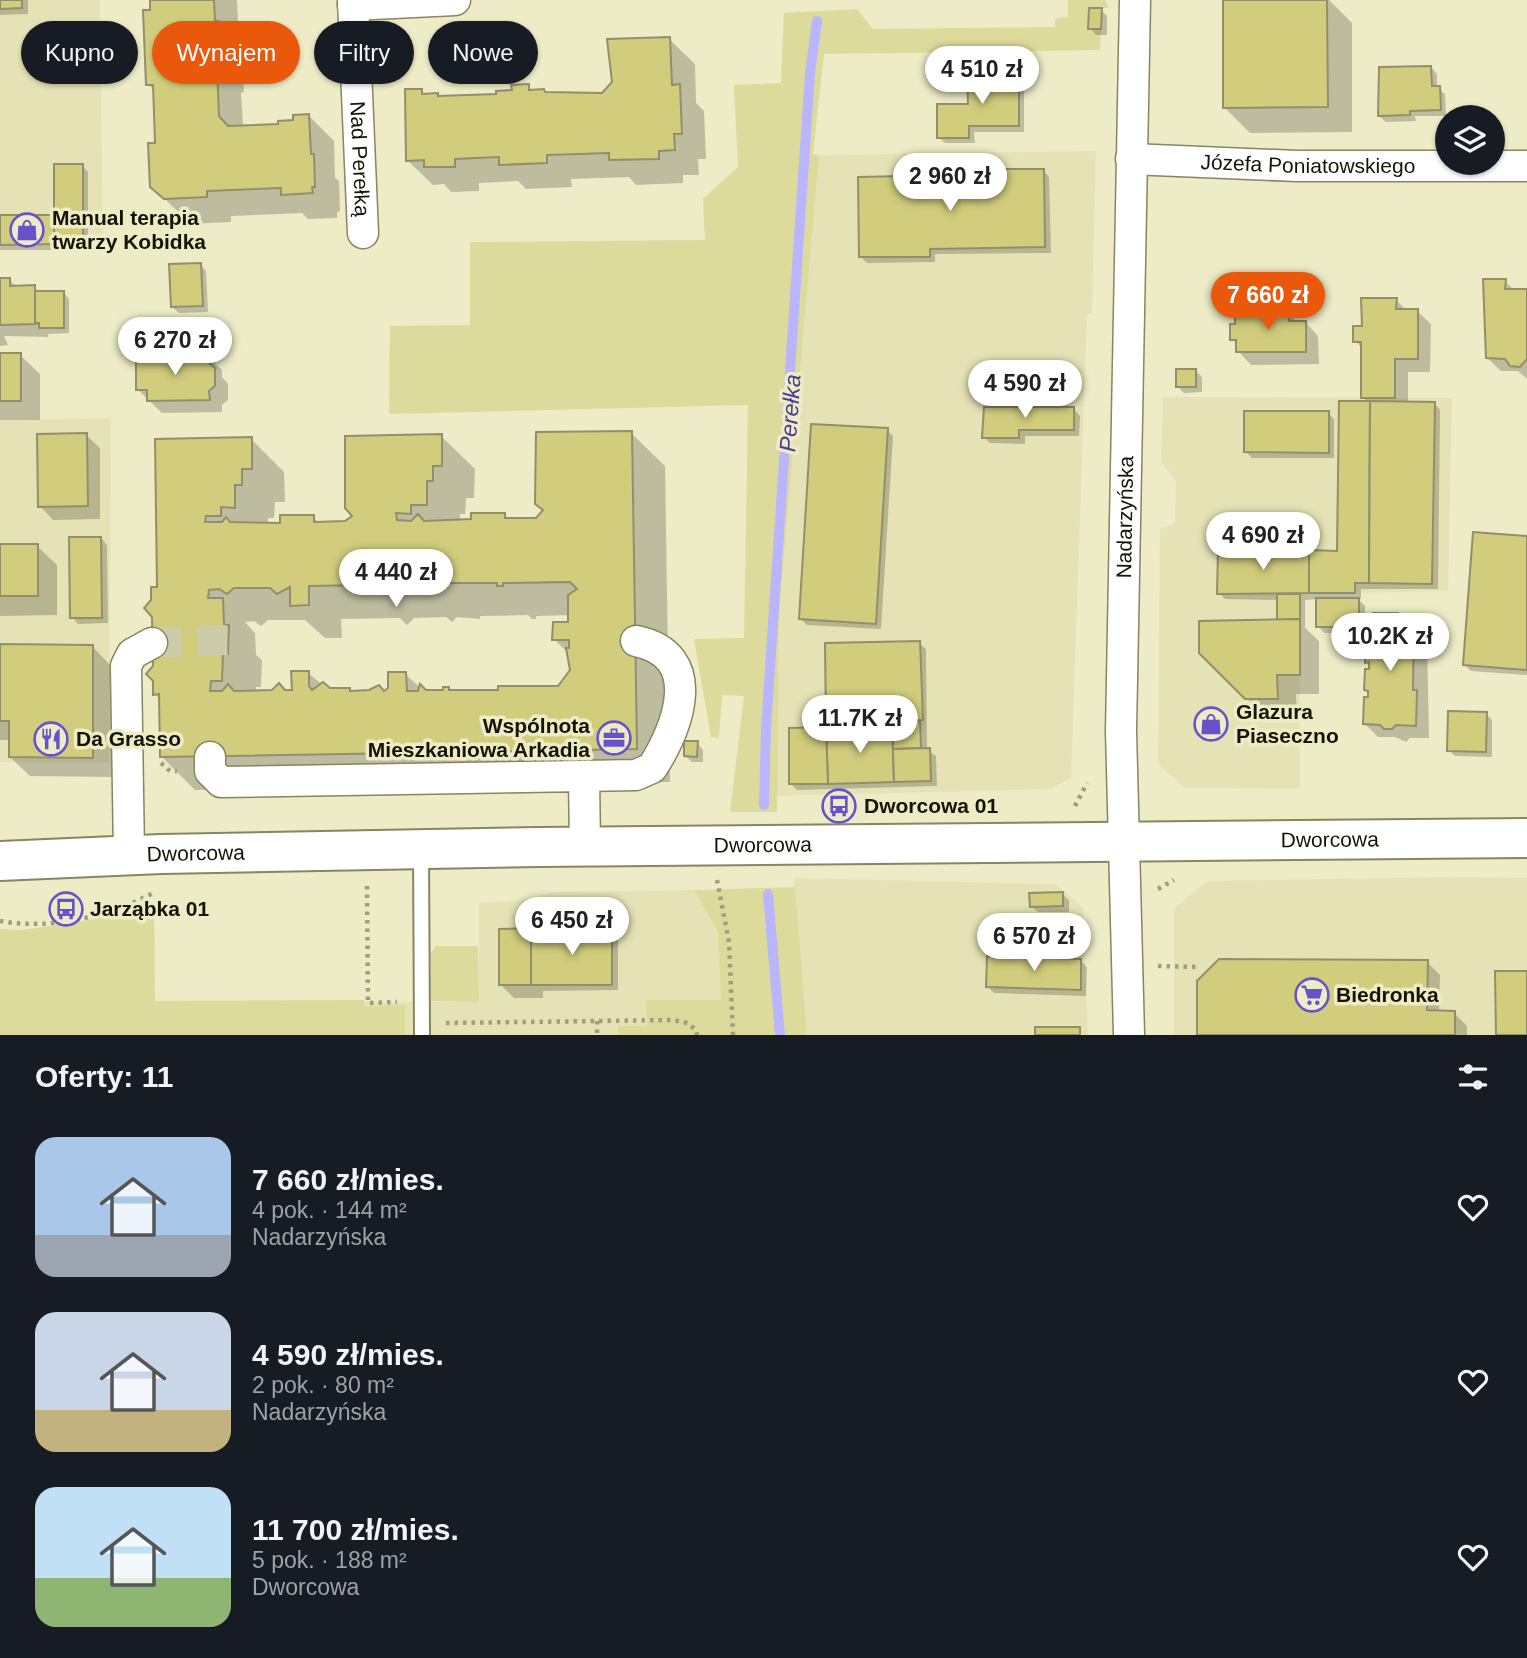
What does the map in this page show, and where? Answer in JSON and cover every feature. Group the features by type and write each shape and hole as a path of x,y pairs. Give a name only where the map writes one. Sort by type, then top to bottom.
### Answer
{"street":[{"path":"353,3 455,0"},
{"name":"Nadarzyńska","path":"1129,1035 1121,731 1135,0"},
{"name":"Nad Perełką","path":"353,3 363,233"},
{"name":"Józefa Poniatowskiego","path":"1132,159 1297,166 1527,166"},
{"path":"210,757 211,771 220,782 636,775 652,768 678,709 681,688 677,666 652,644 636,641"},
{"path":"129,855 126,666 132,654 152,643"},
{"path":"584,776 585,848"},
{"name":"Dworcowa","path":"0,861 129,855 421,850 1527,838"}],"lane":[{"path":"421,850 422,1029"}],"path":[{"path":"1065,812 1076,805 1088,780"},
{"path":"716,873 729,942 733,1035"},
{"path":"367,874 369,1003 422,1002"},
{"path":"1154,895 1158,888 1186,876"},
{"path":"0,921 19,925 89,917 137,901 160,889"},
{"path":"1158,966 1198,967"},
{"path":"422,1029 673,1020 687,1023 696,1030 697,1035"},
{"path":"597,1021 597,1035"}],"shaded area":[{"path":"0,0 100,0 100,21 21,21 21,84 101,84 103,244 0,245"},
{"path":"1068,0 1105,0 1109,8 1089,8 1088,29 1101,29 1100,50 824,54 813,154 819,155 779,613 777,812 730,812 744,696 722,695 719,738 711,737 694,639 744,638 748,405 389,414 390,326 470,325 470,242 705,240 703,199 738,167 734,85 781,83 784,13 857,9 873,29 1055,27 1055,18 1068,17"},
{"path":"1096,151 1092,314 1087,314 1071,778 1051,789 777,796 779,613 819,155"},
{"path":"1163,397 1452,398 1448,591 1300,594 1300,789 1185,788 1158,764 1160,529 1175,523 1176,481 1161,462"},
{"path":"111,418 109,762 0,762 0,420"},
{"path":"794,878 1056,884 1083,908 1088,1035 807,1035"},
{"path":"1527,878 1527,1035 1174,1035 1174,908 1208,881"},
{"path":"795,887 807,1035 618,1035 618,1026 647,1026 646,1000 721,1000 718,932 694,890"},
{"path":"694,890 718,932 721,1001 646,1001 647,1035 154,1035 155,1001 479,1002 479,903 523,900 555,892"},
{"path":"154,910 155,1001 364,1000 364,1006 405,1005 405,1035 0,1035 0,929 23,930"},
{"path":"436,946 478,946 479,1002 431,1001 431,953"}],"building":[{"path":"0,0 22,0 22,8 0,9"},
{"path":"150,0 214,0 215,21 152,21 152,84 218,84 219,116 228,126 278,124 278,121 293,120 293,115 309,114 311,154 314,154 313,193 281,195 281,188 207,191 207,197 164,199 150,187 148,143 155,143 153,85 146,85 143,10 150,10"},
{"path":"1223,0 1327,0 1328,107 1223,108"},
{"path":"1089,8 1102,8 1101,29 1088,29"},
{"path":"670,37 672,85 680,84 682,134 674,134 675,150 659,151 659,159 609,160 609,153 547,155 547,163 499,165 499,157 455,159 455,167 424,167 424,160 406,161 405,89 422,89 422,94 438,93 438,96 496,94 496,91 512,90 511,85 529,84 529,90 544,89 545,92 602,93 612,82 607,39"},
{"path":"1431,66 1432,86 1440,86 1441,105 1435,105 1435,110 1410,111 1410,115 1378,116 1379,67"},
{"path":"1019,74 1019,126 969,126 969,138 937,138 937,104 968,104 967,75"},
{"path":"54,164 83,164 83,244 54,244"},
{"path":"994,169 1044,169 1045,247 930,249 930,257 859,257 858,177 903,176 904,171 918,171 918,176 994,175"},
{"name":"Manual terapia twarzy Kobidka","path":"0,215 54,215 54,244 0,245"},
{"path":"201,263 203,306 171,307 169,264"},
{"path":"0,278 10,278 10,286 35,285 36,324 0,325"},
{"path":"1483,279 1506,279 1505,289 1527,289 1527,359 1520,367 1510,366 1505,359 1486,358"},
{"path":"35,291 64,291 64,328 39,328 39,323 35,323"},
{"path":"1361,298 1397,298 1396,309 1418,309 1418,359 1395,359 1395,398 1361,398 1361,342 1353,342 1353,326 1362,326"},
{"path":"1255,304 1269,304 1269,311 1289,312 1289,321 1306,321 1306,352 1236,352 1236,340 1230,340 1230,324 1235,324 1235,312 1255,311"},
{"path":"0,353 21,353 21,401 0,401"},
{"path":"209,355 209,363 215,368 215,386 209,391 210,400 147,401 147,390 136,390 136,356"},
{"path":"1176,369 1196,369 1196,387 1176,387"},
{"path":"1339,401 1370,401 1369,583 1355,583 1355,593 1309,593 1309,550 1337,551"},
{"path":"1370,401 1435,402 1432,584 1369,583"},
{"path":"984,407 1074,407 1074,430 1019,430 1019,438 982,438"},
{"path":"1244,411 1329,411 1329,453 1244,452"},
{"path":"811,424 888,428 876,624 799,619"},
{"path":"632,431 637,749 160,757 159,694 153,695 153,681 146,674 153,666 152,617 144,608 151,600 151,587 157,587 155,439 252,437 252,469 242,469 242,485 235,485 235,508 221,507 221,516 206,516 205,522 222,522 226,517 230,522 280,523 280,515 314,515 314,522 345,521 352,516 345,508 345,436 442,434 442,466 433,466 433,481 427,481 427,505 411,505 411,514 396,513 397,520 411,521 418,514 424,521 471,519 471,513 505,513 505,518 536,518 543,510 535,504 536,432","holes":["570,582 577,589 568,595 568,622 553,622 552,640 569,640 569,648 566,648 570,670 558,686 498,686 498,690 449,690 449,687 443,687 443,690 426,690 420,684 418,691 407,691 406,672 388,672 388,688 384,691 379,685 369,690 350,691 350,688 330,688 323,682 312,690 309,686 309,671 291,671 292,690 285,690 279,683 272,690 234,691 228,684 222,691 210,691 211,681 222,681 223,654 228,654 229,625 224,625 223,598 208,598 209,590 219,589 227,594 234,588 270,588 277,594 290,587 290,606 309,605 309,586 366,585 373,593 380,585 411,584 418,591 423,584 447,587 447,583 497,583 497,586 503,586 503,583"]},
{"path":"87,433 88,506 38,507 37,434"},
{"path":"1473,532 1527,536 1527,670 1463,665"},
{"path":"69,537 101,537 102,618 70,618"},
{"path":"0,544 38,544 38,596 0,596"},
{"path":"1218,550 1309,550 1309,593 1217,594"},
{"path":"1277,594 1300,594 1300,619 1277,620"},
{"path":"1316,598 1359,598 1359,627 1316,627"},
{"path":"1373,613 1398,613 1398,626 1414,626 1413,690 1417,690 1416,726 1396,725 1392,729 1384,729 1380,725 1363,724 1364,697 1368,697 1368,691 1364,690 1365,669 1369,669 1369,662 1365,663 1366,625 1373,625"},
{"path":"1300,619 1300,675 1277,675 1278,699 1245,699 1199,653 1199,621"},
{"path":"920,641 923,720 892,722 892,726 826,727 825,643"},
{"path":"0,644 93,645 93,758 9,757 9,721 0,721"},
{"path":"1448,711 1487,712 1486,752 1447,751"},
{"path":"920,721 921,748 893,749 892,722"},
{"path":"892,726 894,782 828,784 826,727"},
{"path":"826,727 828,784 789,784 789,728"},
{"path":"684,741 698,741 697,757 684,756"},
{"path":"930,748 931,781 894,782 893,749"},
{"path":"1063,892 1063,906 1030,907 1029,893"},
{"path":"531,928 612,928 612,985 531,985"},
{"path":"531,928 531,985 499,985 499,929"},
{"path":"987,956 1081,959 1081,990 986,987"},
{"name":"Biedronka","path":"1219,959 1428,960 1427,1010 1455,1011 1455,1035 1197,1035 1197,981"},
{"path":"1495,971 1527,971 1527,1035 1496,1035"},
{"path":"1035,1027 1080,1027 1080,1035 1035,1035"}],"waterway":[{"name":"Perełka","path":"764,805 766,728 810,73 817,21"},
{"name":"Perełka","path":"768,894 780,1035"}],"tunnel":[{"path":"152,643 229,640"}],"place":[{"name":"Manual terapia twarzy Kobidka","path":"27,230"},
{"name":"Glazura Piaseczno","path":"1211,724"},
{"name":"Wspólnota Mieszkaniowa Arkadia","path":"614,738"},
{"name":"Da Grasso","path":"51,739"},
{"name":"Dworcowa 01","path":"839,806"},
{"name":"Jarząbka 01","path":"66,909"},
{"name":"Biedronka","path":"1312,995"}]}
